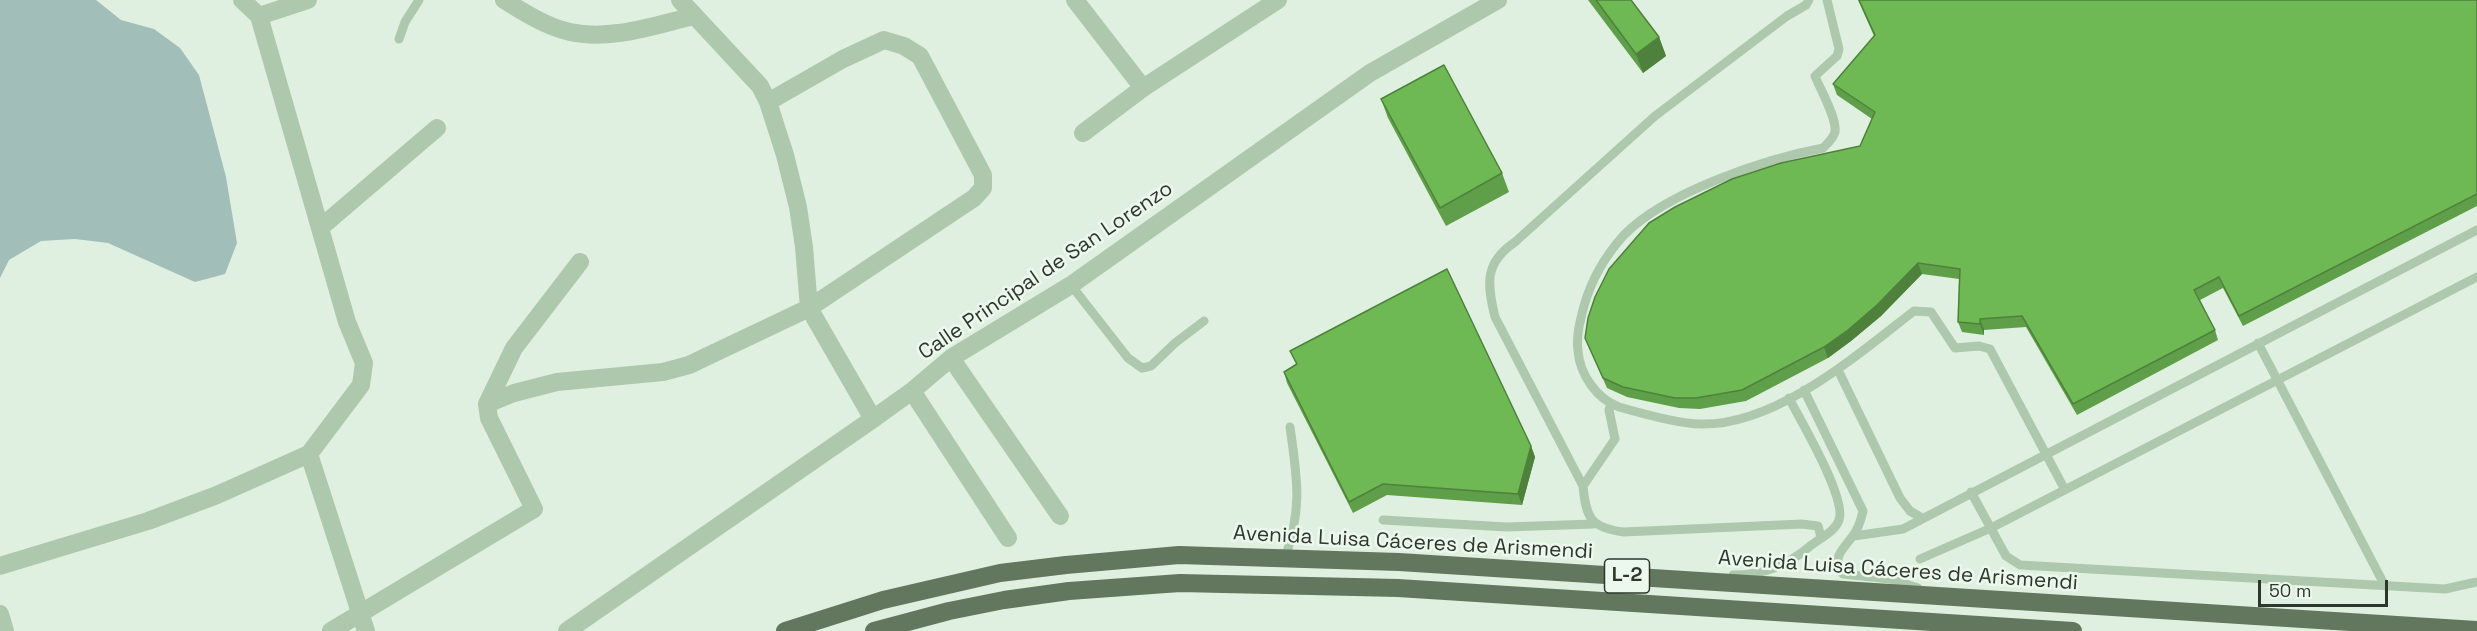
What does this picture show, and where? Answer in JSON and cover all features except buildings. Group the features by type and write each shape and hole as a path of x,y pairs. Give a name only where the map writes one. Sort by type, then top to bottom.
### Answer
{"main road":[{"name":"Avenida Luisa Cáceres de Arismendi","path":"785,631 883,600 1000,573 1179,555 1399,562 2477,630"},
{"name":"L-2","path":"874,631 949,611 1004,600 1069,591 1179,583 1398,588 2073,631"}],"street":[{"path":"0,566 148,521 217,495 309,454 361,386 364,363 347,322 259,16 242,0"},
{"path":"259,16 308,0"},
{"path":"504,0 551,25 579,33 634,31 694,16"},
{"path":"680,0 760,86 768,102 798,207 809,308 873,419"},
{"path":"1075,0 1143,88"},
{"path":"1083,133 1143,88 1278,0"},
{"name":"Calle Principal de San Lorenzo","path":"567,631 873,419 912,391 951,358 1071,285 1370,73 1498,0"},
{"path":"487,404 514,393 557,382 663,372 689,365 809,308 974,198 983,188 983,175 920,56 904,46 884,40 843,59 768,102"},
{"path":"320,228 437,128"},
{"path":"331,631 363,623 534,509 489,418 487,404 514,348 580,262"},
{"path":"951,358 1060,516"},
{"path":"912,391 1008,538"},
{"path":"309,454 363,623"},
{"path":"0,614 5,631"}],"lane":[{"path":"399,39 405,22 419,0"},
{"path":"1594,524 1584,504 1582,486 1495,318 1489,292 1491,270 1502,251 1515,242 1655,116 1787,16 1806,5 1809,0"},
{"path":"1827,0 1839,50 1837,56 1815,76 1835,131 1831,142 1823,148 1754,165 1723,177 1648,216 1624,235 1600,268 1588,295 1579,326 1577,347 1583,373 1595,391 1611,404 1641,413 1698,424 1725,422 1762,412 1804,390 1838,370 1914,311 1931,312 1955,348 1979,346 1990,349 2065,490"},
{"path":"1854,536 1903,529 2477,230"},
{"path":"1920,560 1991,528 2477,277"},
{"path":"1071,285 1128,358 1142,368 1151,366 1175,343 1204,321"},
{"path":"2258,343 2385,586"},
{"path":"1838,370 1900,498 1910,511 1922,518"},
{"path":"1804,390 1860,499 1863,511 1861,522 1854,536 1841,549 1836,560 1838,567 1843,574 1890,579 1944,596"},
{"path":"1598,574 1762,573 1796,558 1834,529 1840,519 1840,507 1835,489 1789,398"},
{"path":"1582,486 1615,439 1609,410 1611,404"},
{"path":"1285,558 1294,531 1298,488 1290,427"},
{"path":"1971,492 2006,556 2020,566 2445,590 2477,582"},
{"path":"1383,520 1507,527 1594,524 1608,530 1634,532 1802,524 1818,526 1821,537"}],"shaded area":[{"path":"0,0 96,0 121,20 154,29 180,48 199,75 226,177 237,243 225,274 195,282 108,243 75,239 41,241 9,260 0,278"}]}
